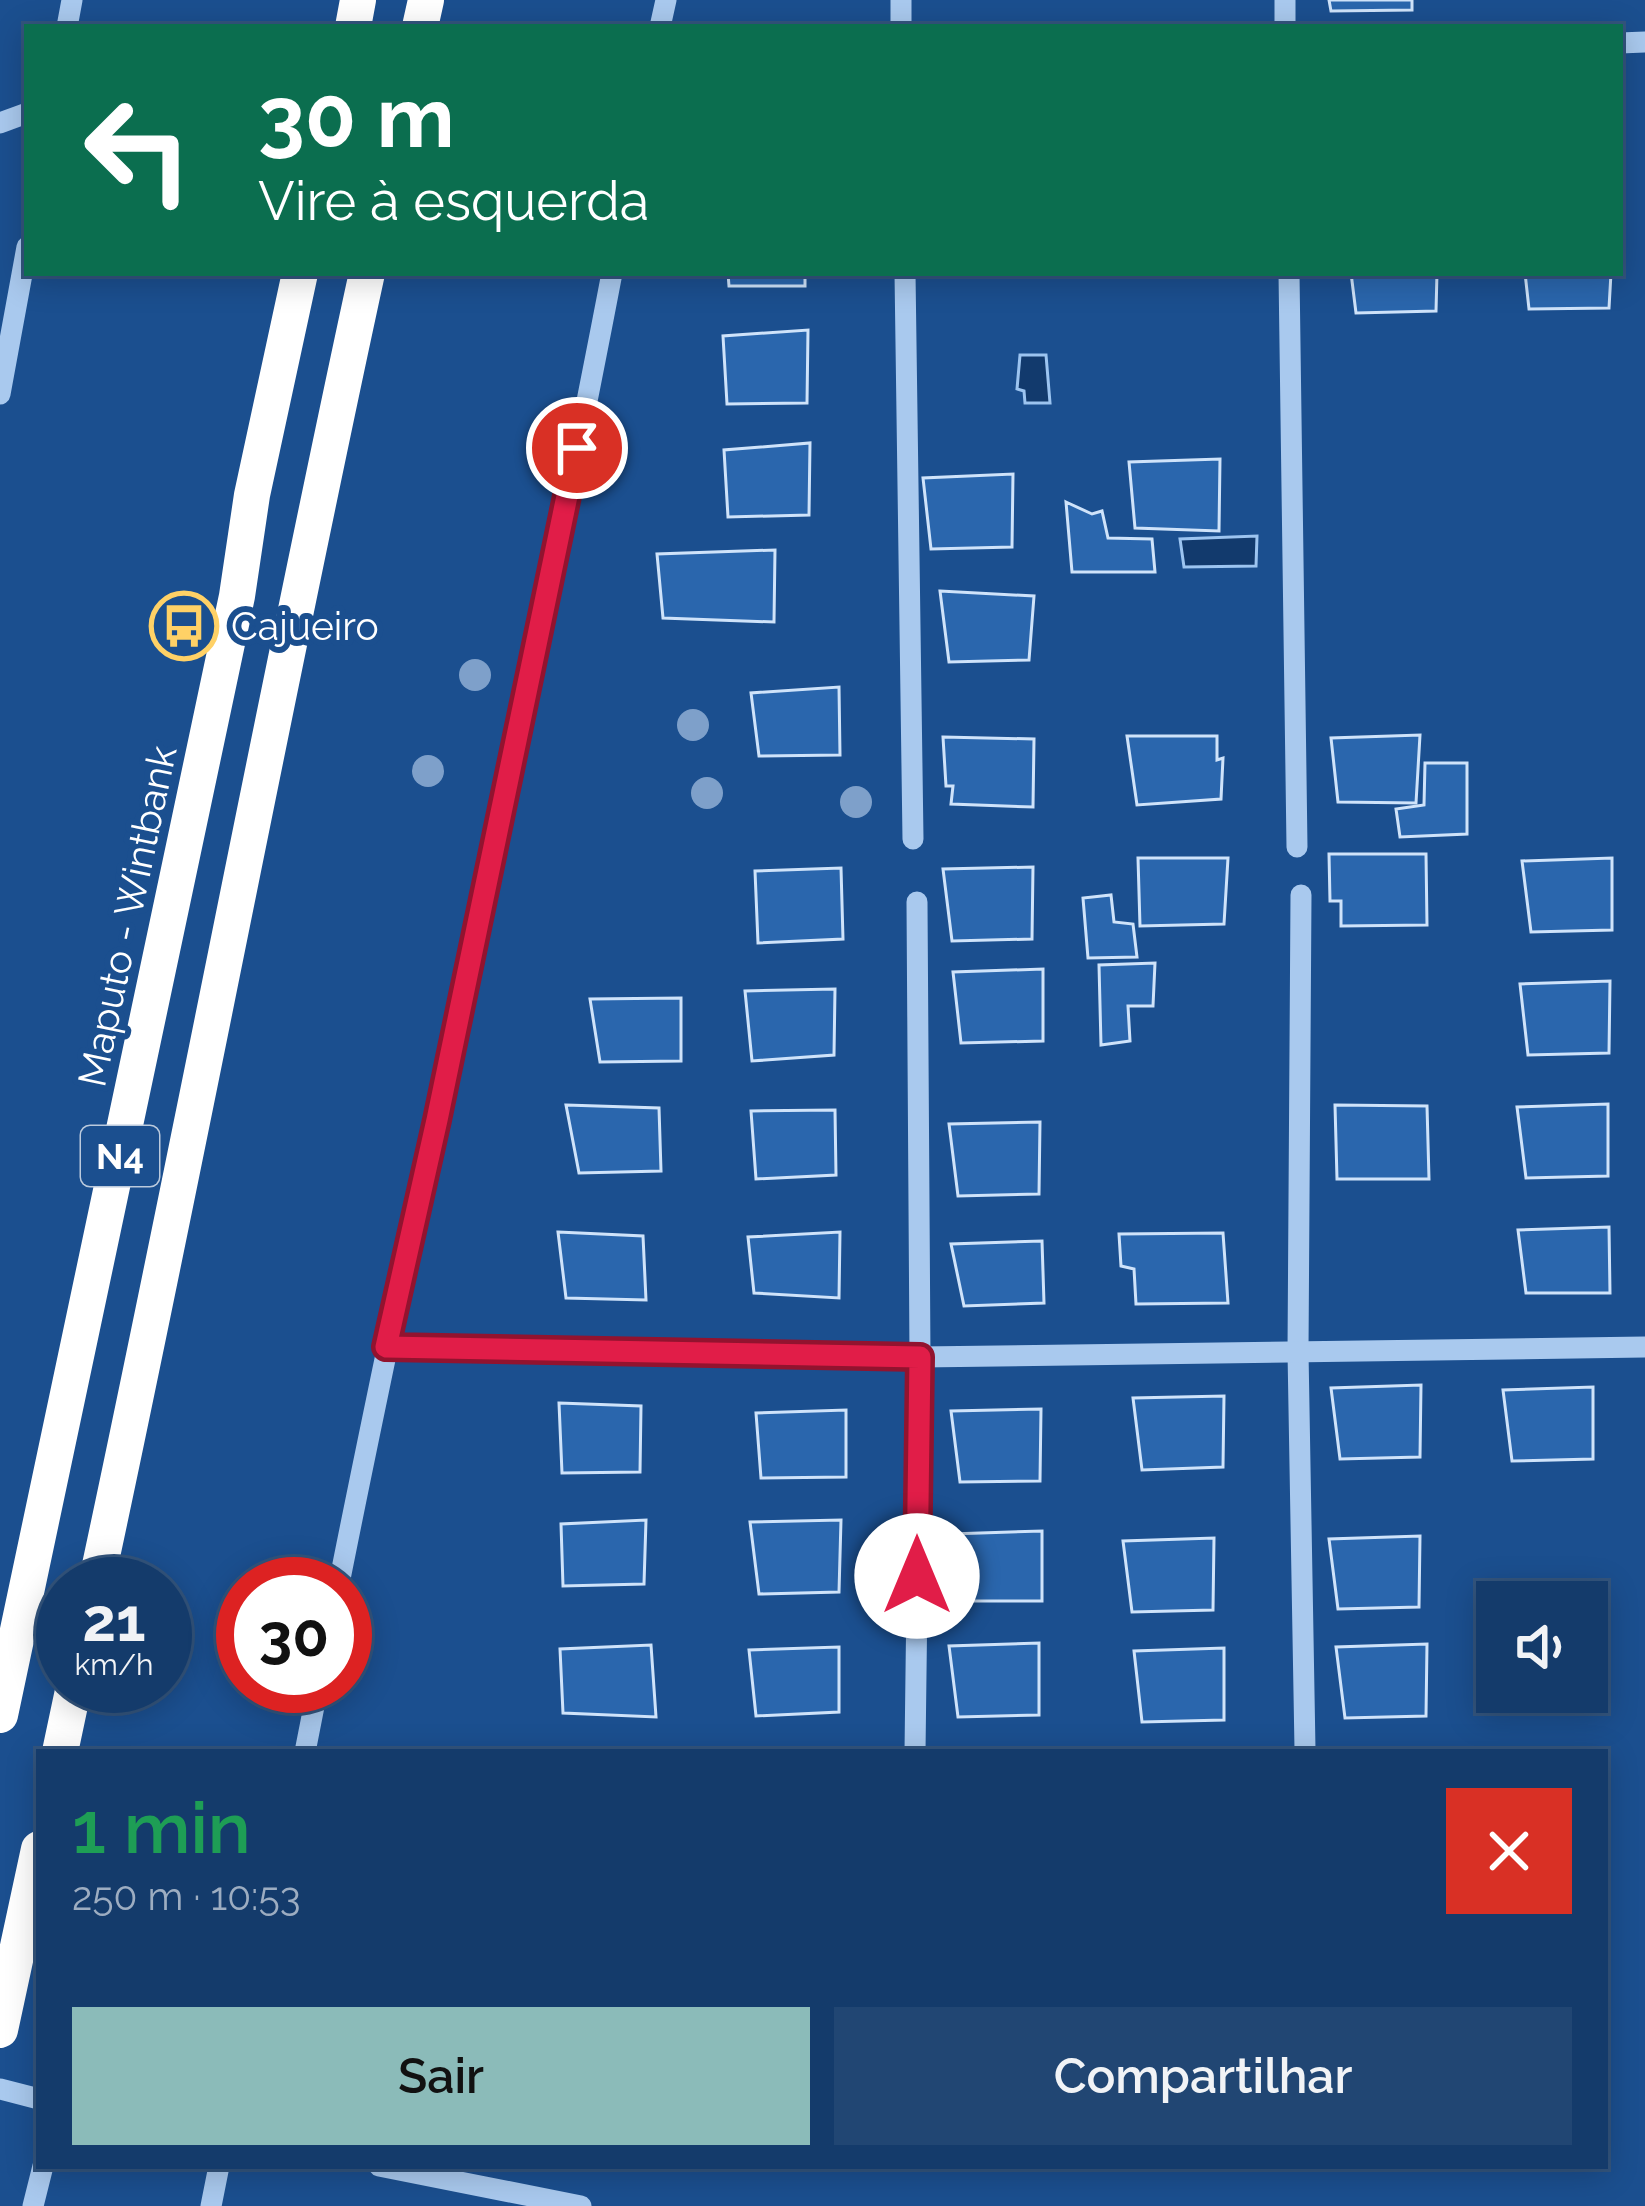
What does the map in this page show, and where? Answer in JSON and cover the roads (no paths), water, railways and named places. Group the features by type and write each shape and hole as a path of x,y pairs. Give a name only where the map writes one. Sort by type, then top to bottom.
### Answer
{"highway":[{"name":"Maputo - Wintbank","path":"0,1715 232,620 252,495 299,276"},
{"name":"N4","path":"102,1557 366,276"},
{"path":"61,1749 68,1713"},
{"path":"0,2030 36,1863"}],"street":[{"path":"0,394 24,263"},
{"path":"344,1557 611,276"},
{"path":"905,276 913,838"},
{"path":"1288,276 1297,847"},
{"path":"1301,895 1298,1352 1305,1749"},
{"path":"915,1749 920,1357 917,902"},
{"path":"386,1347 920,1357 1645,1347"},
{"path":"306,1749 313,1713"},
{"path":"0,2089 36,2098"},
{"path":"33,2206 42,2169"},
{"path":"211,2206 218,2169"},
{"path":"395,2169 580,2206"}],"water":[{"path":"1020,355 1046,355 1050,403 1025,403 1024,391 1017,389"},
{"path":"1257,536 1256,566 1184,567 1180,539"}],"place":[{"name":"Cajueiro","path":"184,626"}]}
